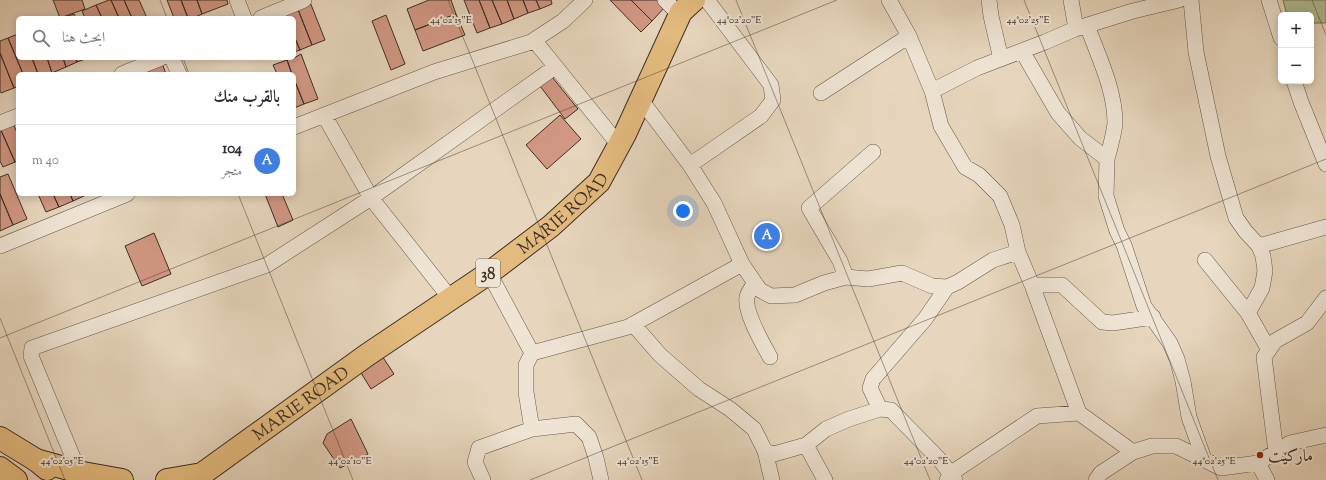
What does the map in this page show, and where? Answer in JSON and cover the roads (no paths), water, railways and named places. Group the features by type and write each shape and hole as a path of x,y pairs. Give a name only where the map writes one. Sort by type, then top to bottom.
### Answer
{"main road":[{"name":"MARIE ROAD","path":"201,477 367,356 489,272 551,226 599,182 641,100 680,5"},
{"path":"0,438 36,460 70,476 122,480"},
{"path":"0,468 16,480"},
{"name":"38","path":"167,480 201,477"}],"street":[{"path":"237,0 243,16"},
{"path":"266,16 304,0"},
{"path":"296,126 434,72 534,40 563,21 585,0"},
{"path":"690,165 761,116 773,100 771,85 707,0"},
{"path":"889,0 909,36 932,91 941,126 965,166 979,175 1000,196 1012,225 1018,252 1032,285 1079,413 1133,452"},
{"path":"989,0 991,16 1002,58"},
{"path":"1071,0 1081,27 1104,71 1112,97 1115,123 1107,159 1106,196 1144,306 1170,343 1176,359 1183,381 1189,417 1204,460"},
{"path":"932,91 977,68 1081,27 1132,11 1179,0"},
{"path":"1191,0 1196,52 1218,156 1236,218 1259,246 1263,256 1265,271 1262,288 1248,313"},
{"path":"1269,0 1278,28"},
{"path":"821,93 909,36"},
{"path":"534,40 619,145"},
{"path":"1022,51 1058,113 1080,138 1107,159"},
{"path":"127,72 156,60"},
{"path":"173,60 178,72"},
{"path":"70,476 30,356 32,348 267,265 371,198 556,67"},
{"path":"1295,84 1326,164"},
{"path":"641,100 690,165 714,203 742,264 760,290 771,296 795,294 824,283 846,277 868,279 902,273 932,286 947,287 958,282 993,260 1018,252"},
{"path":"324,115 371,198 450,299"},
{"path":"0,123 16,117"},
{"path":"846,277 840,261 809,208 873,152"},
{"path":"0,246 122,196"},
{"path":"1259,246 1326,227"},
{"path":"1205,260 1248,313 1269,350"},
{"path":"532,429 526,392 526,365 532,353 628,327 742,264"},
{"path":"489,272 532,353"},
{"path":"755,283 747,297 749,312 754,328 770,357"},
{"path":"1032,285 1062,285 1102,322 1113,323 1153,317"},
{"path":"880,408 870,388 873,379 925,319 947,287"},
{"path":"1276,452 1264,357 1275,341 1307,323 1326,298"},
{"path":"633,324 660,355 699,389 730,409 754,428 766,451 772,480"},
{"path":"766,451 774,454 806,445 826,429 880,408 892,410 930,450 951,478 1037,416 1079,413"},
{"path":"483,480 475,462 479,448 532,429 576,424 588,437 596,458 601,480"},
{"path":"1096,480 1102,473 1133,452 1152,446 1176,446 1221,468 1258,463 1290,443 1326,435"},
{"path":"806,445 825,480"},
{"path":"1258,463 1267,480"}],"place":[{"name":"104","path":"767,236"},
{"name":"مارکێت","path":"1260,455"}]}
